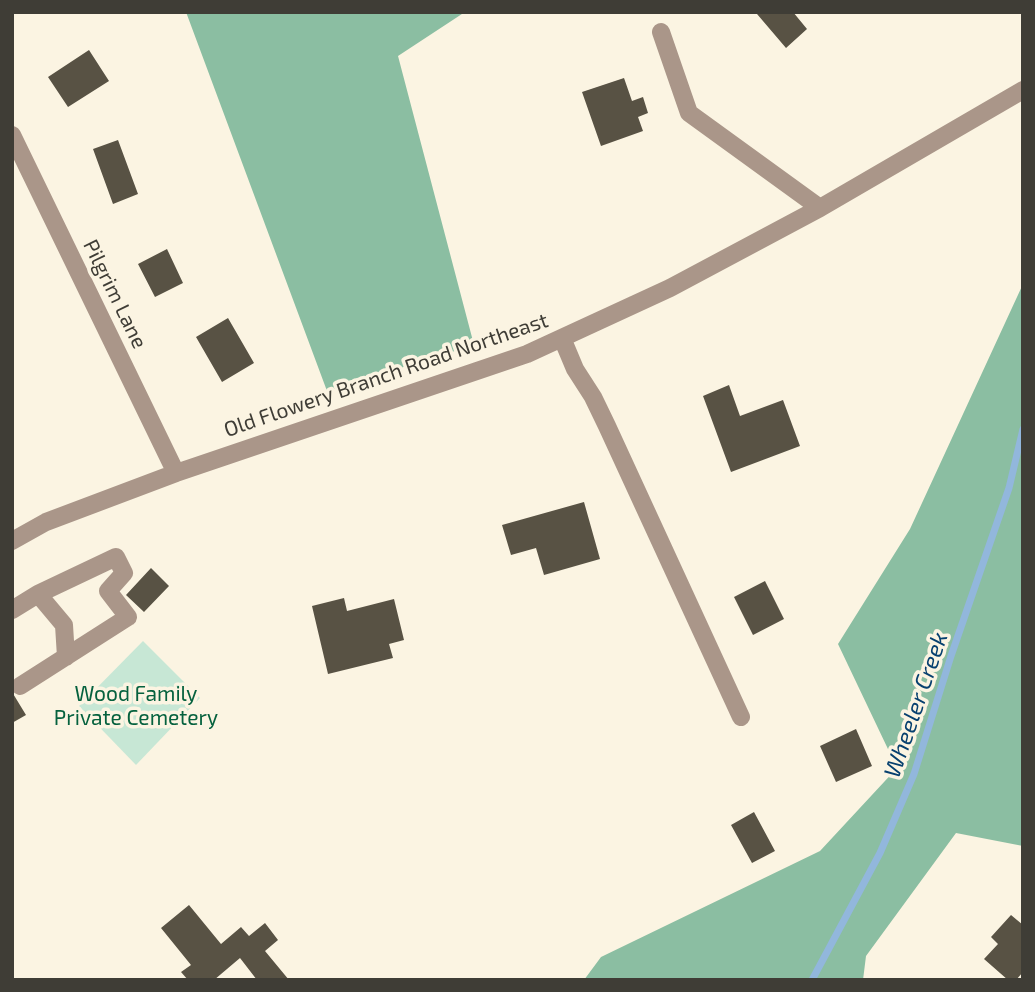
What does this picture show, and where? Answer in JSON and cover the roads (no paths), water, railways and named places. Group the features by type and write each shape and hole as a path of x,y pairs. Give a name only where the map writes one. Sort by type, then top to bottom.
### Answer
{"street":[{"path":"661,32 689,113 820,208"},
{"name":"Old Flowery Branch Road Northeast","path":"12,541 46,522 176,473 514,358 562,338 670,288 820,208 1023,90"},
{"name":"Pilgrim Lane","path":"12,135 176,473"},
{"path":"562,338 575,369 607,426 741,718"},
{"path":"12,610 38,594 116,557 124,573 108,591 128,618 20,686"},
{"path":"38,594 64,625 66,657"}],"waterway":[{"name":"Wheeler Creek","path":"812,980 880,853 914,774 1009,488 1023,429"}],"park label":[{"name":"Wood Family Private Cemetery","path":"136,706"}]}
